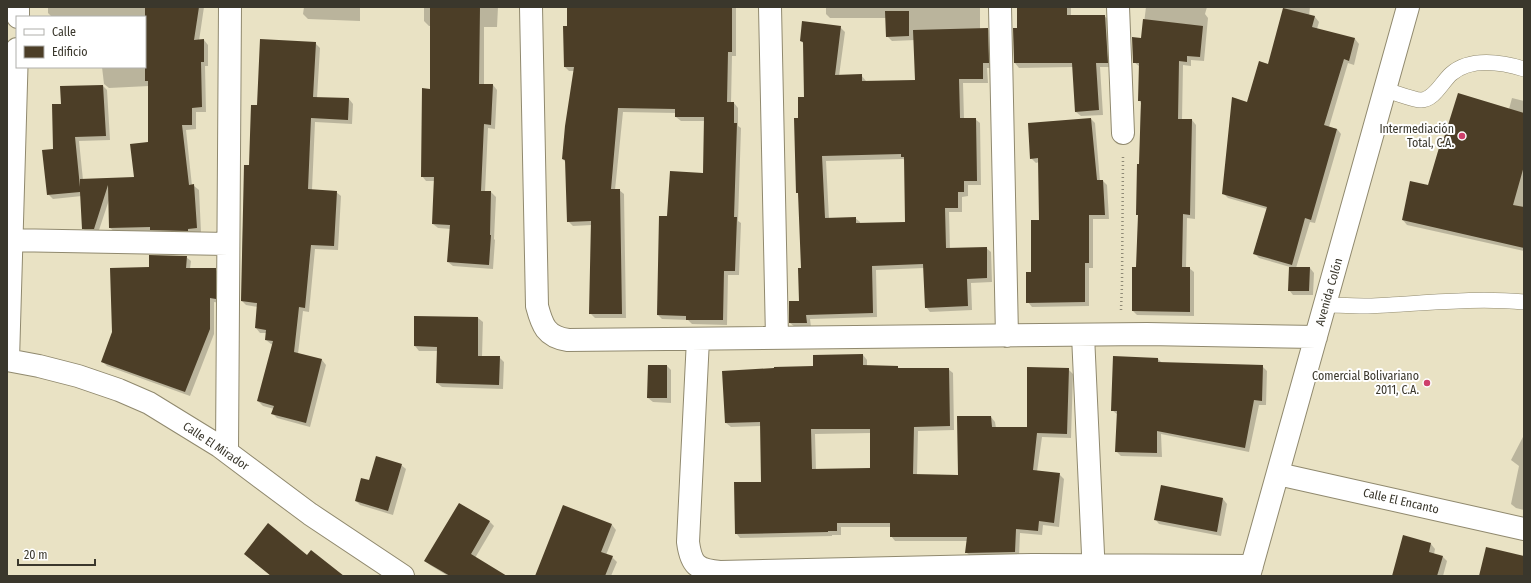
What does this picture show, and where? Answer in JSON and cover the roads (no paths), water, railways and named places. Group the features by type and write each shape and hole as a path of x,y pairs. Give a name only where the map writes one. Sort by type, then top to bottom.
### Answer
{"street":[{"path":"227,451 230,7"},
{"path":"531,7 538,306 541,321 546,330 555,337 568,340 1147,334 1316,338"},
{"path":"770,7 777,338"},
{"path":"1000,7 1007,336"},
{"path":"1118,7 1123,132"},
{"name":"Avenida Colón","path":"1250,571 1408,7"},
{"path":"8,360 9,240 16,68"},
{"path":"9,240 228,244"},
{"path":"1083,335 1094,571"},
{"path":"698,339 688,542 693,562 700,568 720,572 1032,565 1094,571 1250,571"},
{"name":"Calle El Mirador","path":"8,360 78,376 120,390 182,422 227,451 310,514 403,576"},
{"name":"Calle El Encanto","path":"1278,474 1524,529"}],"lane":[{"path":"1385,90 1421,100 1429,97 1450,75 1460,68 1481,63 1499,62 1524,69"},
{"path":"1325,305 1367,306 1446,301 1496,300 1524,302"}],"place":[{"name":"Intermediación Total, C.A.","path":"1462,136"},
{"name":"Comercial Bolivariano 2011, C.A.","path":"1427,383"}]}
